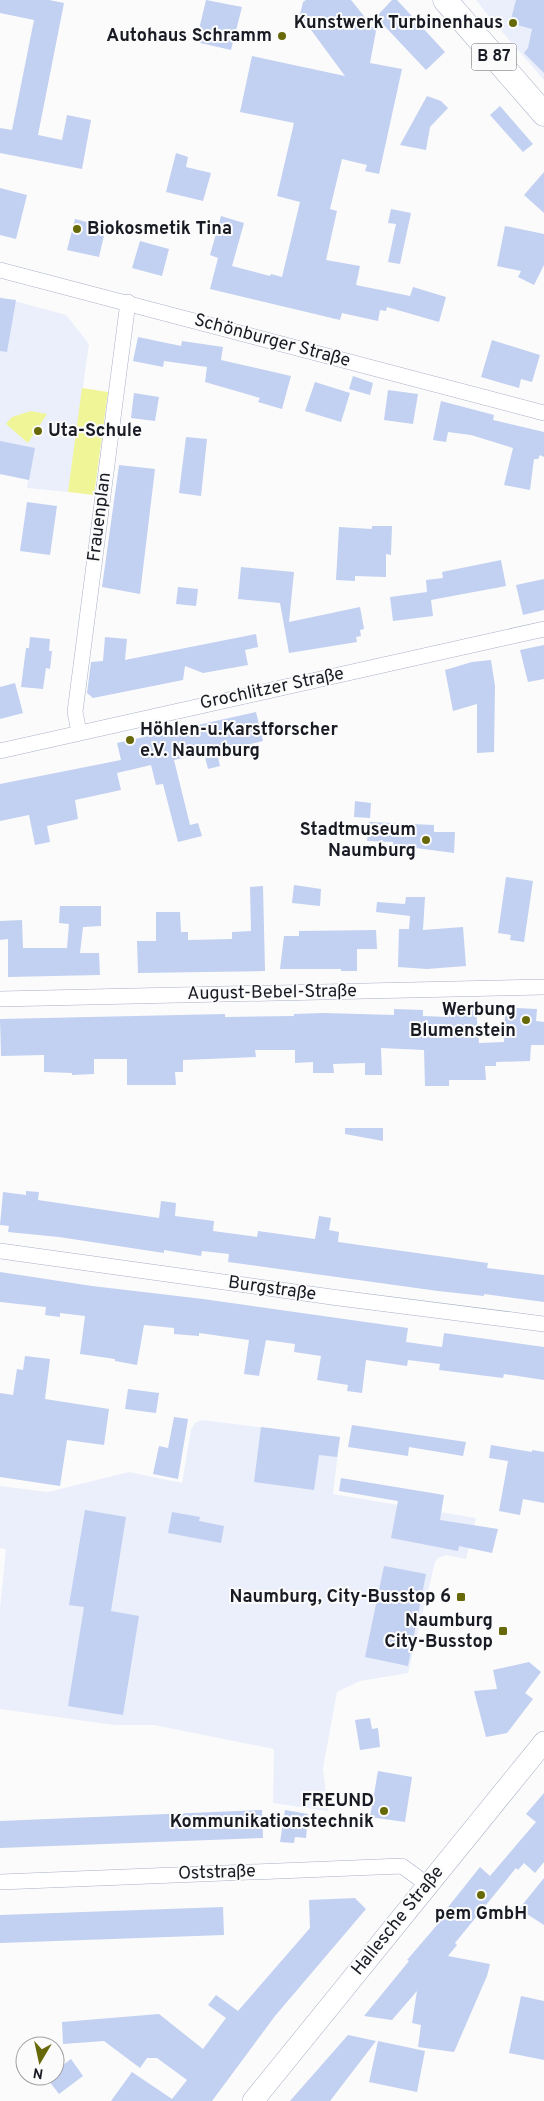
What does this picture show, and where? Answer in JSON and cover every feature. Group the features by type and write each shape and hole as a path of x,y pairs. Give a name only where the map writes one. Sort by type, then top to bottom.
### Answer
{"main road":[{"name":"B 87","path":"445,0 544,114"},
{"name":"Hallesche Straße","path":"253,2101 544,1742"}],"street":[{"name":"Schönburger Straße","path":"0,270 128,302 544,413"},
{"name":"Frauenplan","path":"79,732 75,712 128,302"},
{"name":"Grochlitzer Straße","path":"0,751 544,629"},
{"name":"August-Bebel-Straße","path":"0,998 544,987"},
{"name":"Burgstraße","path":"0,1250 338,1298 544,1324"},
{"name":"Oststraße","path":"0,1882 402,1866 428,1885"}],"shaded area":[{"path":"476,0 544,0 544,80 491,19"},
{"name":"Uta-Schule","path":"0,297 66,315 89,344 68,492 27,488 28,480 0,474"},
{"path":"202,1420 340,1437 333,1494 476,1518 466,1559 446,1555 438,1558 435,1562 408,1673 360,1681 337,1692 323,1768 328,1811 273,1803 274,1749 154,1725 114,1725 0,1709 0,1608 6,1549 0,1548 0,1486 48,1492 129,1472 182,1483 191,1430 195,1423"}],"green space":[{"path":"82,388 108,392 94,495 68,492"},
{"path":"31,411 47,414 28,443 6,424 12,417"}],"building":[{"path":"0,0 49,0 64,3 38,135 62,140 67,115 91,120 82,169 0,153 0,128 12,130 34,20 0,13"},
{"path":"206,0 242,7 231,50 196,42"},
{"path":"306,0 351,0 376,31 370,63 402,69 379,174 365,171 367,165 342,159 330,209 337,211 326,260 360,266 356,285 410,296 413,287 446,297 439,322 387,307 386,311 380,310 378,321 342,313 340,320 210,289 218,258 210,255 221,216 244,223 232,266 270,276 271,274 282,277 300,202 277,196 294,123 240,112 252,56 345,76 300,15 303,2"},
{"path":"392,0 397,0 445,52 426,70 376,17"},
{"path":"516,0 544,0 544,73 524,53 528,48 532,29 510,23"},
{"path":"427,96 441,101 448,108 430,127 426,150 400,145"},
{"path":"500,106 533,144 523,152 490,115"},
{"path":"176,153 188,157 186,167 211,173 203,201 166,192"},
{"path":"544,172 544,213 524,195"},
{"path":"0,188 27,195 16,239 0,235"},
{"path":"391,209 411,213 400,264 388,262 396,224 388,223"},
{"path":"75,219 106,227 99,257 67,250"},
{"path":"505,226 544,234 544,265 534,285 518,277 521,271 497,266"},
{"path":"140,241 169,249 162,276 132,268"},
{"path":"0,298 16,300 7,352 0,351"},
{"path":"138,337 181,346 182,341 223,347 221,360 291,376 282,409 258,402 260,398 205,382 207,367 164,361 163,367 133,361"},
{"path":"492,340 540,355 532,382 521,379 519,388 481,377"},
{"path":"353,376 373,383 370,395 349,389"},
{"path":"315,382 350,393 341,422 305,411"},
{"path":"388,390 418,394 413,424 384,420"},
{"path":"134,393 159,397 155,421 131,418"},
{"path":"441,401 494,415 493,420 544,432 544,457 540,455 538,459 534,459 530,490 504,485 513,448 471,435 448,432 446,442 433,440"},
{"path":"186,437 207,439 201,496 179,493"},
{"path":"0,441 35,448 29,480 0,474"},
{"path":"119,465 155,469 140,594 102,587"},
{"path":"27,502 57,506 50,555 20,551"},
{"path":"372,526 392,526 391,555 386,554 386,577 355,576 355,581 336,580 339,527 372,529"},
{"path":"501,560 506,586 431,600 433,616 393,621 390,597 427,592 426,580 443,578 442,572"},
{"path":"241,567 294,572 289,622 360,607 364,629 360,630 361,636 356,637 357,642 289,653 280,603 238,599"},
{"path":"544,579 544,610 523,615 516,585"},
{"path":"178,587 198,589 196,606 176,604"},
{"path":"256,634 258,647 245,650 248,665 203,673 185,666 183,680 93,698 87,693 91,662 103,661 105,637 127,639 125,660"},
{"path":"30,637 50,639 49,651 52,651 50,669 46,668 43,689 21,687 26,648 29,648"},
{"path":"544,645 544,679 528,682 520,650"},
{"path":"491,660 495,686 494,752 477,753 477,704 453,711 445,670 472,662"},
{"path":"15,683 23,713 0,719 0,687"},
{"path":"256,712 263,741 217,752 220,766 208,769 204,753 174,760 190,825 198,823 202,836 178,842 163,784 156,785 151,765 117,773 121,790 75,800 78,819 47,826 50,842 35,845 29,815 0,821 0,784 121,760 117,743"},
{"path":"355,801 371,803 370,818 354,817"},
{"path":"369,822 434,825 434,832 455,832 454,853 393,845 393,842 367,841"},
{"path":"506,877 533,881 524,942 510,940 511,935 498,933"},
{"path":"294,885 321,889 320,906 292,903"},
{"path":"263,886 265,971 138,973 137,941 156,941 156,912 180,912 181,932 188,932 188,940 232,939 232,932 251,931 250,887"},
{"path":"406,897 425,897 423,930 463,927 466,966 427,969 398,967 399,929 409,929 410,916 376,912 377,902 405,904"},
{"path":"60,906 101,906 101,926 83,927 80,953 99,953 100,975 8,977 8,939 0,940 0,921 22,920 23,948 67,948 69,924 59,923"},
{"path":"376,930 377,949 357,949 357,971 341,971 341,969 280,969 284,936 299,936 299,931"},
{"path":"516,1008 537,1009 536,1021 544,1022 544,1045 531,1045 530,1061 496,1062 496,1066 485,1066 486,1080 449,1080 449,1086 425,1086 424,1050 381,1048 382,1075 365,1075 365,1063 333,1064 334,1073 313,1073 313,1062 295,1063 295,1050 255,1050 256,1057 183,1060 183,1072 175,1072 176,1085 127,1085 127,1059 94,1059 94,1074 72,1075 72,1073 44,1072 44,1055 1,1056 0,1019 225,1014 225,1017 294,1016 294,1014 323,1013 394,1015 394,1009 423,1010 423,1016 449,1017 449,1010 476,1010 479,1043 504,1042 505,1013 516,1014"},
{"path":"345,1128 383,1128 383,1141 345,1134"},
{"path":"26,1191 39,1192 38,1200 159,1218 161,1201 176,1203 175,1216 214,1221 213,1231 257,1237 258,1231 315,1239 319,1216 331,1218 329,1230 339,1232 338,1242 488,1263 487,1268 544,1275 544,1302 484,1294 484,1296 438,1291 228,1262 229,1254 202,1251 201,1256 164,1250 164,1253 59,1237 8,1232 9,1226 0,1225 3,1192 26,1195"},
{"path":"0,1272 408,1328 406,1342 442,1347 444,1333 544,1347 544,1380 504,1374 503,1378 439,1370 440,1364 408,1360 407,1366 366,1360 362,1393 347,1391 348,1385 317,1380 321,1356 294,1352 295,1344 266,1340 259,1376 244,1374 249,1340 199,1333 199,1336 174,1334 174,1328 144,1325 137,1365 115,1361 115,1359 80,1354 85,1316 60,1313 60,1317 45,1315 46,1307 0,1302"},
{"path":"25,1356 50,1359 45,1399 109,1409 104,1445 67,1440 60,1486 0,1477 0,1393 13,1395 17,1369 23,1370"},
{"path":"128,1389 159,1393 156,1413 125,1409"},
{"path":"174,1417 188,1419 178,1479 153,1474 159,1446 168,1448"},
{"path":"352,1425 466,1442 463,1456 409,1447 408,1456 348,1447"},
{"path":"261,1427 340,1437 337,1457 319,1455 314,1490 254,1482"},
{"path":"491,1445 532,1452 532,1450 544,1452 544,1503 523,1499 520,1515 499,1511 508,1461 489,1458"},
{"path":"341,1478 444,1495 440,1520 498,1529 492,1553 459,1546 458,1551 391,1538 398,1501 339,1491"},
{"path":"85,1510 126,1517 111,1611 139,1616 123,1715 68,1706 84,1607 69,1605"},
{"path":"172,1512 200,1517 199,1521 224,1526 221,1543 168,1533"},
{"path":"384,1566 426,1574 408,1666 365,1657"},
{"path":"529,1662 541,1672 525,1693 533,1699 507,1733 486,1737 474,1691 497,1689 493,1670"},
{"path":"370,1718 372,1729 378,1728 380,1747 360,1750 355,1720"},
{"path":"378,1771 412,1777 405,1822 370,1817"},
{"path":"544,1793 544,1862 535,1873 524,1863 518,1870 516,1868 455,1943 457,1945 448,1956 490,1964 487,1976 454,2052 418,2047 421,2025 412,2023 417,1991 392,2020 364,2016 409,1961 407,1960 443,1918 441,1916 480,1867 490,1876 536,1822 526,1814"},
{"path":"262,1810 263,1838 0,1848 0,1821"},
{"path":"285,1810 308,1814 306,1838 295,1837 294,1843 280,1842"},
{"path":"544,1878 544,1925 519,1909"},
{"path":"355,1898 366,1909 275,2016 212,2101 111,2101 132,2072 172,2099 187,2080 157,2058 147,2058 140,2068 104,2041 65,2044 62,2022 159,2014 203,2049 226,2018 208,2005 216,1995 238,2011 310,1928 309,1900"},
{"path":"223,1907 224,1935 0,1943 0,1915"},
{"path":"521,1996 544,2001 544,2060 509,2053"},
{"path":"348,2035 376,2041 330,2101 290,2101"},
{"path":"378,2041 425,2051 417,2092 369,2082"},
{"path":"71,2059 83,2076 59,2094 53,2086 65,2086 65,2064"}],"place":[{"name":"Kunstwerk Turbinenhaus","path":"513,23"},
{"name":"Autohaus Schramm","path":"282,36"},
{"name":"Biokosmetik Tina","path":"77,229"},
{"name":"Uta-Schule","path":"38,431"},
{"name":"Höhlen-u.Karstforscher e.V. Naumburg","path":"130,740"},
{"name":"Stadtmuseum Naumburg","path":"426,840"},
{"name":"Werbung Blumenstein","path":"526,1020"},
{"name":"Naumburg, City-Busstop 6","path":"461,1597"},
{"name":"Naumburg City-Busstop","path":"503,1631"},
{"name":"FREUND Kommunikationstechnik","path":"384,1811"},
{"name":"pem GmbH","path":"481,1895"}]}
